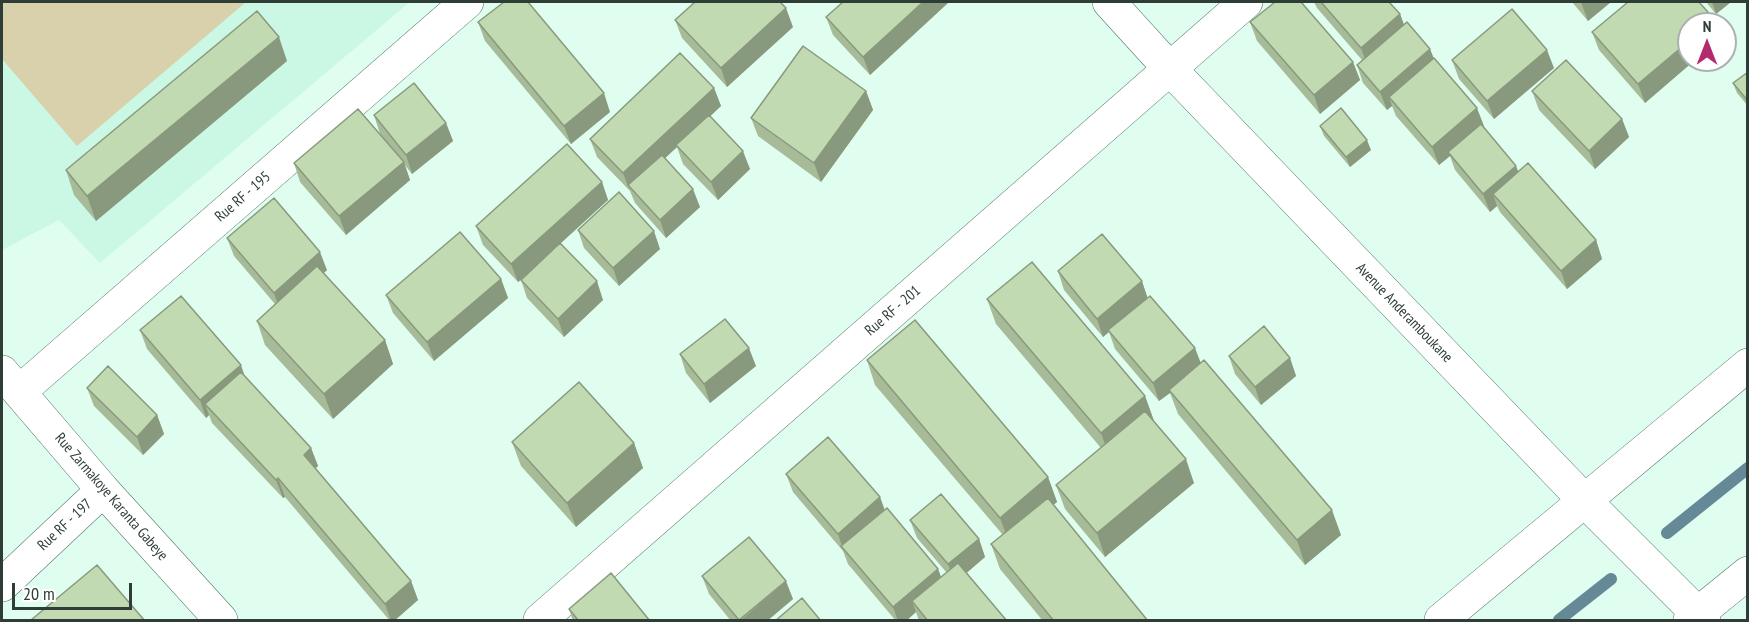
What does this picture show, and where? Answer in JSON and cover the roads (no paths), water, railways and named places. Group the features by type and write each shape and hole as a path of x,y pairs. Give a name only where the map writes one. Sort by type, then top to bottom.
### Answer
{"street":[{"name":"Rue RF - 195","path":"10,382 467,2"},
{"name":"Avenue Anderamboukane","path":"1109,2 1170,69 1697,618"},
{"name":"Rue RF - 201","path":"540,621 1246,2"},
{"path":"1441,621 1748,365"},
{"name":"Rue Zarmakoye Karanta Gabeye","path":"10,382 221,621"},
{"name":"Rue RF - 197","path":"2,585 103,490"},
{"path":"1697,618 1748,573"}],"waterway":[{"path":"1667,533 1748,468"},
{"path":"1559,620 1611,579"}]}
